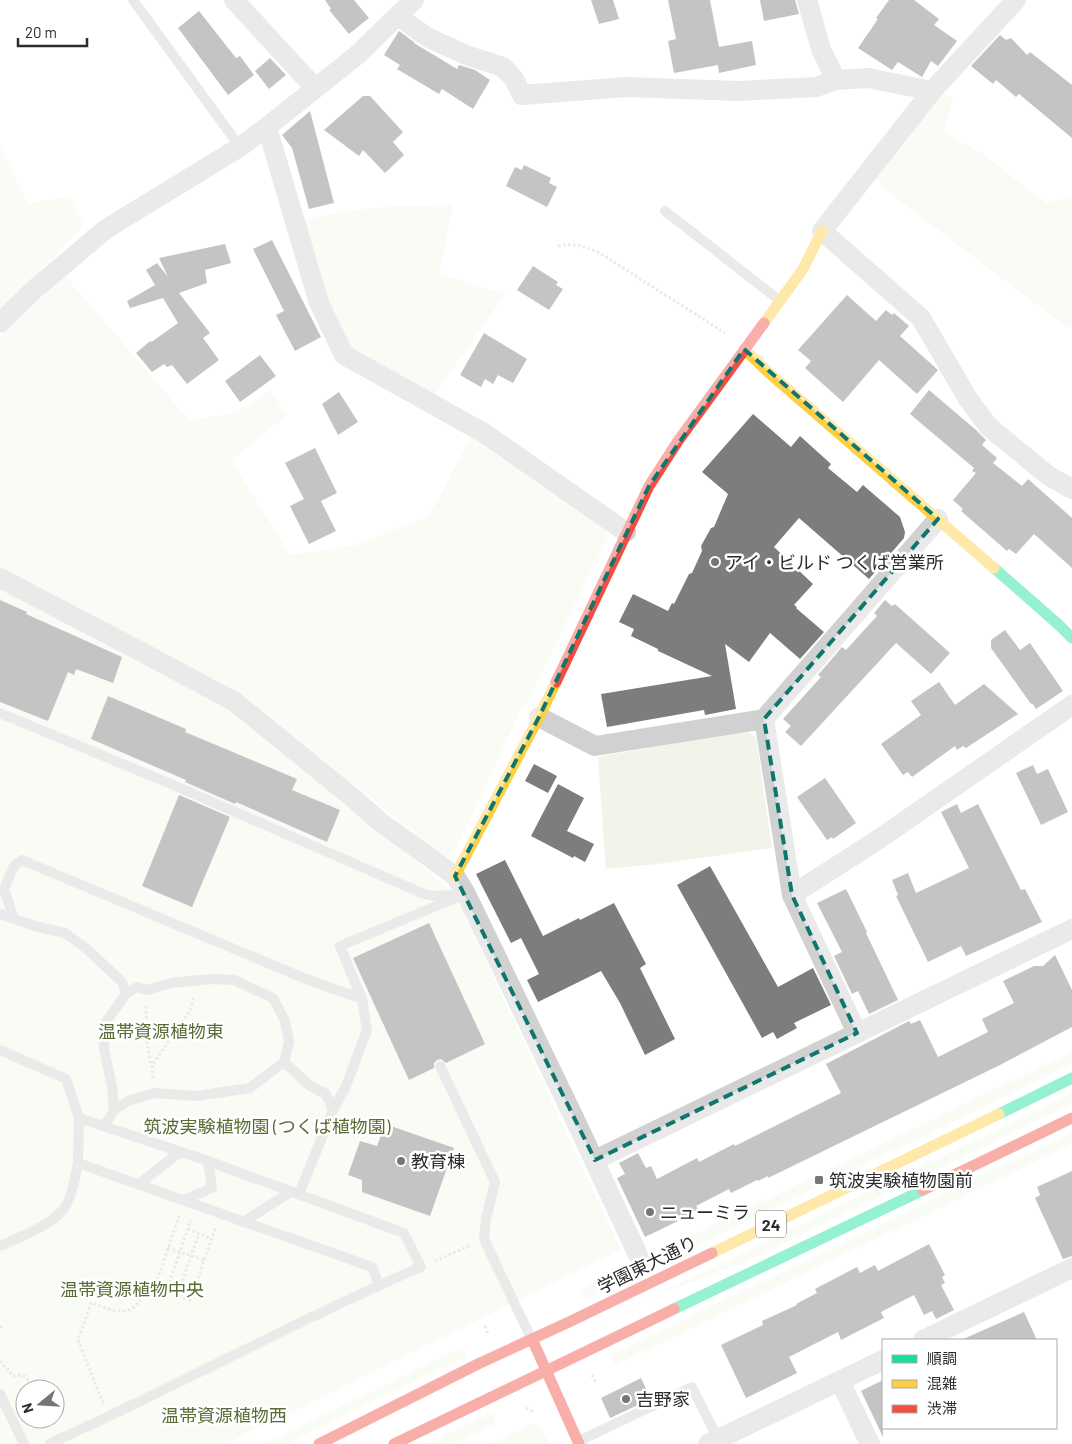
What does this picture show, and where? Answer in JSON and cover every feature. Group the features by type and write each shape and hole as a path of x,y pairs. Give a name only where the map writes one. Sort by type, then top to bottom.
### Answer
{"main road":[{"path":"455,876 539,716 649,486 678,441 803,269 822,231"},
{"path":"744,350 1072,638"},
{"name":"学園東大通り","path":"319,1444 478,1364 1072,1078"},
{"name":"24","path":"394,1444 1072,1118"},
{"path":"532,1339 579,1443"}],"street":[{"path":"234,0 314,88"},
{"path":"0,323 35,289 106,229 240,147 267,127 356,56 414,0"},
{"path":"807,0 821,50 836,80"},
{"path":"1016,0 932,91 822,231 921,318 968,399 989,427 1050,476 1072,489"},
{"path":"398,16 427,37 466,55 503,67 514,80 522,95 626,87 739,91 816,87 836,80 868,78 932,91"},
{"path":"267,127 319,303 344,355 484,433 626,532"},
{"path":"539,716 595,746 764,719 938,519"},
{"path":"0,578 234,702 379,821 455,876 466,894 638,1255"},
{"path":"792,895 879,839 1072,705"},
{"path":"764,719 792,895 857,1033"},
{"path":"594,1160 1072,929"},
{"path":"925,1339 1072,1268"},
{"path":"713,1442 882,1360"},
{"path":"840,1381 870,1444"}],"lane":[{"path":"133,0 240,147"},
{"path":"665,211 780,300"},
{"path":"0,713 171,784 424,894 435,896 466,894"},
{"path":"14,919 4,889 14,866 22,860 302,977 362,999"},
{"path":"243,1222 295,1193 346,1086 368,1030 362,999 340,946 466,894"},
{"path":"0,914 38,927 65,933 87,949 122,982 142,989"},
{"path":"105,1125 114,1110 128,1101 154,1093 196,1096 250,1088 284,1062 289,1042 285,1021 274,998 234,980 214,979 172,983 126,994 105,1023 104,1049 112,1086 114,1110"},
{"path":"122,982 126,994"},
{"path":"0,1050 66,1079 79,1118 78,1163 72,1192 62,1211 43,1226 0,1246"},
{"path":"284,1062 310,1086 326,1094 333,1110"},
{"path":"440,1066 495,1182 486,1219 484,1239 532,1339"},
{"path":"49,1444 109,1417 379,1284 421,1267 404,1233 208,1161 105,1125 79,1118"},
{"path":"138,1184 180,1152"},
{"path":"184,1200 212,1188 208,1161"},
{"path":"78,1163 372,1267 379,1284"},
{"path":"579,1443 692,1387 713,1442"},
{"path":"0,1394 24,1444"}],"path":[{"path":"558,246 570,244 598,252 732,338 744,350"},
{"path":"152,1065 190,1011 200,980"},
{"path":"142,989 154,1093"},
{"path":"154,1288 184,1200"},
{"path":"166,1292 196,1204"},
{"path":"109,1417 78,1340 91,1303 116,1312 123,1312 135,1307 147,1286 190,1300 221,1214"},
{"path":"188,1229 211,1238"},
{"path":"177,1296 199,1234"},
{"path":"421,1267 484,1239"},
{"path":"168,1248 204,1260"},
{"path":"0,1361 13,1376 22,1375 26,1379"}],"highlighted area":[{"path":"744,349 938,519 764,719 792,895 857,1033 595,1160 455,876 539,717 649,486"}],"green space":[{"path":"943,93 953,99 944,132 984,155 1046,203 1072,196 1072,325 1068,328 888,192 875,176"},
{"path":"0,146 28,204 69,196 83,225 53,258 0,310"},
{"path":"453,205 439,274 505,294 435,394 348,351 321,297 305,220 360,209"},
{"path":"65,276 189,420 237,413 270,390 287,415 231,460 290,555 354,546 429,516 471,437 603,527 609,536 519,714 453,855 444,857 240,693 0,568 0,337"},
{"name":"筑波実験植物園 (つくば植物園)","path":"0,588 232,712 454,893 621,1250 225,1444 0,1444"},
{"path":"746,730 756,738 772,848 606,869 598,757"},
{"path":"1072,1052 1072,1064 586,1299 582,1289"},
{"path":"1072,1093 1072,1104 745,1262 662,1293 580,1332"},
{"path":"1072,1132 1072,1144 615,1365 611,1355"},
{"path":"462,1348 467,1356 286,1444 263,1444"},
{"path":"492,1413 496,1423 453,1444 428,1444"},
{"path":"531,1424 540,1426 549,1444 491,1444"}],"building":[{"path":"325,0 354,0 369,18 349,34 329,10 331,9"},
{"path":"591,0 613,0 619,19 599,24"},
{"path":"668,0 710,0 719,47 752,41 756,65 719,73 718,65 674,73 668,41 676,39"},
{"path":"760,0 795,0 799,14 764,21"},
{"path":"889,0 914,0 939,19 934,25 957,41 938,66 931,61 922,77 898,62 892,70 858,48"},
{"path":"199,11 236,58 240,56 254,75 228,95 178,28"},
{"path":"399,31 414,43 457,69 459,65 475,70 490,80 473,109 442,89 439,94 397,69 400,65 384,55"},
{"path":"1000,35 1006,40 1011,38 1027,55 1030,52 1072,85 1072,138 1019,94 1016,97 996,80 993,84 971,66"},
{"path":"270,58 286,75 269,89 255,71"},
{"path":"363,96 370,96 403,132 393,142 404,155 385,173 363,150 359,156 324,130"},
{"path":"310,111 334,203 309,209 292,148 282,135"},
{"path":"524,165 551,178 549,183 557,187 547,207 506,186 515,167 522,170"},
{"path":"272,240 321,337 295,351 276,315 284,311 253,249"},
{"path":"225,244 231,263 205,270 207,283 179,293 210,333 203,338 219,360 187,384 172,365 167,367 164,364 152,372 136,353 178,323 163,298 130,308 127,301 155,285 146,270 157,263 168,277 159,258"},
{"path":"533,266 558,282 556,285 563,289 549,310 517,290"},
{"path":"847,295 876,321 886,310 892,315 894,313 909,326 900,336 938,370 917,394 879,360 843,402 805,368 811,361 798,350"},
{"path":"484,333 527,359 513,383 498,375 493,384 485,379 481,387 460,375"},
{"path":"260,355 276,376 240,402 225,381"},
{"path":"929,390 986,440 982,445 997,458 993,463 1022,486 1028,479 1072,518 1072,568 1034,534 1016,554 1009,549 1007,551 961,511 963,509 953,500 976,473 972,471 974,468 910,414"},
{"path":"339,392 358,422 338,435 322,404"},
{"path":"753,414 791,447 800,436 831,464 828,468 857,492 863,485 900,517 905,532 904,538 869,579 799,518 774,547 813,584 794,605 824,632 800,659 770,633 749,662 725,644 736,709 705,715 704,710 607,727 601,694 712,676 631,636 634,629 619,622 633,594 668,611 672,603 674,604 689,574 692,573 702,551 701,546 711,528 714,527 728,494 702,472"},
{"path":"315,448 337,493 321,501 336,531 309,544 290,506 304,499 285,463"},
{"path":"0,600 27,612 26,614 122,657 113,683 76,669 74,675 68,672 48,721 0,702"},
{"path":"885,600 892,606 895,604 950,653 931,674 896,643 801,746 785,732 791,726 783,719 821,677 818,675 842,647 846,650 877,616 874,613"},
{"path":"1005,630 1020,650 1030,643 1063,691 1036,709 991,648 991,640"},
{"path":"939,682 955,705 984,684 1018,714 966,748 963,746 957,750 955,746 912,777 908,772 903,775 881,744 921,715 911,701"},
{"path":"108,696 186,729 185,732 297,779 292,790 340,810 327,842 236,802 235,804 185,782 186,780 91,739"},
{"path":"534,764 557,776 548,793 525,781"},
{"path":"1033,765 1037,774 1048,769 1068,812 1041,825 1016,773"},
{"path":"825,778 856,823 833,839 832,837 827,840 797,797"},
{"path":"558,784 584,798 567,831 594,844 585,862 574,856 573,858 531,836"},
{"path":"179,795 230,817 192,907 142,886"},
{"path":"957,804 961,813 978,804 1021,890 1025,889 1042,922 966,956 961,946 928,962 896,896 898,895 892,880 908,873 916,893 969,868 941,812"},
{"path":"505,860 543,936 614,903 646,964 640,968 675,1039 645,1055 620,1003 601,971 538,1002 527,980 539,974 521,938 511,943 476,874"},
{"path":"710,866 778,987 813,968 831,1005 794,1023 797,1028 777,1039 773,1032 762,1038 677,885"},
{"path":"846,889 898,1000 869,1014 858,991 852,994 834,956 842,952 817,903"},
{"path":"429,923 485,1044 446,1063 441,1059 437,1060 434,1063 434,1068 409,1080 353,958"},
{"path":"1055,955 1072,990 1072,1027 1000,1065 768,1178 768,1176 757,1180 731,1193 729,1189 696,1206 698,1209 678,1221 645,1237 617,1178 625,1174 619,1163 638,1153 646,1168 651,1166 657,1179 697,1158 699,1162 734,1144 735,1146 841,1093 826,1064 909,1021 911,1024 920,1020 938,1057 988,1032 982,1019 1014,1003 1003,981 1034,966 1043,966"},
{"name":"教育棟","path":"385,1124 454,1148 430,1216 362,1192 362,1180 348,1175 360,1141 377,1146"},
{"path":"1072,1171 1072,1256 1063,1259 1035,1198 1040,1195 1037,1187"},
{"path":"929,1244 945,1275 942,1277 945,1283 941,1285 954,1310 936,1319 932,1311 924,1315 914,1295 881,1312 884,1318 841,1340 838,1332 789,1357 797,1373 746,1398 721,1345 763,1325 762,1321 797,1305 817,1293 815,1289 857,1267 860,1273 875,1265 878,1271"},
{"path":"1024,1312 1037,1339 963,1339"},
{"name":"吉野家","path":"641,1378 651,1399 610,1418 601,1398"},
{"path":"882,1380 883,1437 861,1391"}],"traffic: fast":[{"path":"994,568 1072,638"},
{"path":"999,1114 1072,1078"},
{"path":"674,1309 923,1190"}],"traffic: slow":[{"path":"764,323 803,269 822,231"},
{"path":"744,349 994,568"},
{"path":"455,876 556,682"},
{"path":"712,1253 999,1114"}],"traffic: jam":[{"path":"556,682 649,486 678,441 764,323"},
{"path":"923,1190 1072,1118"},
{"path":"319,1444 478,1364 712,1253"},
{"path":"394,1444 674,1309"},
{"path":"532,1339 579,1444"}],"place":[{"name":"アイ・ビルド つくば営業所","path":"715,562"},
{"name":"教育棟","path":"401,1161"},
{"name":"筑波実験植物園前","path":"819,1180"},
{"name":"ニューミラ","path":"650,1212"},
{"name":"吉野家","path":"626,1399"}],"park label":[{"name":"温帯資源植物東","path":"161,1031"},
{"name":"温帯資源植物中央","path":"132,1289"},
{"name":"温帯資源植物西","path":"224,1415"}]}
